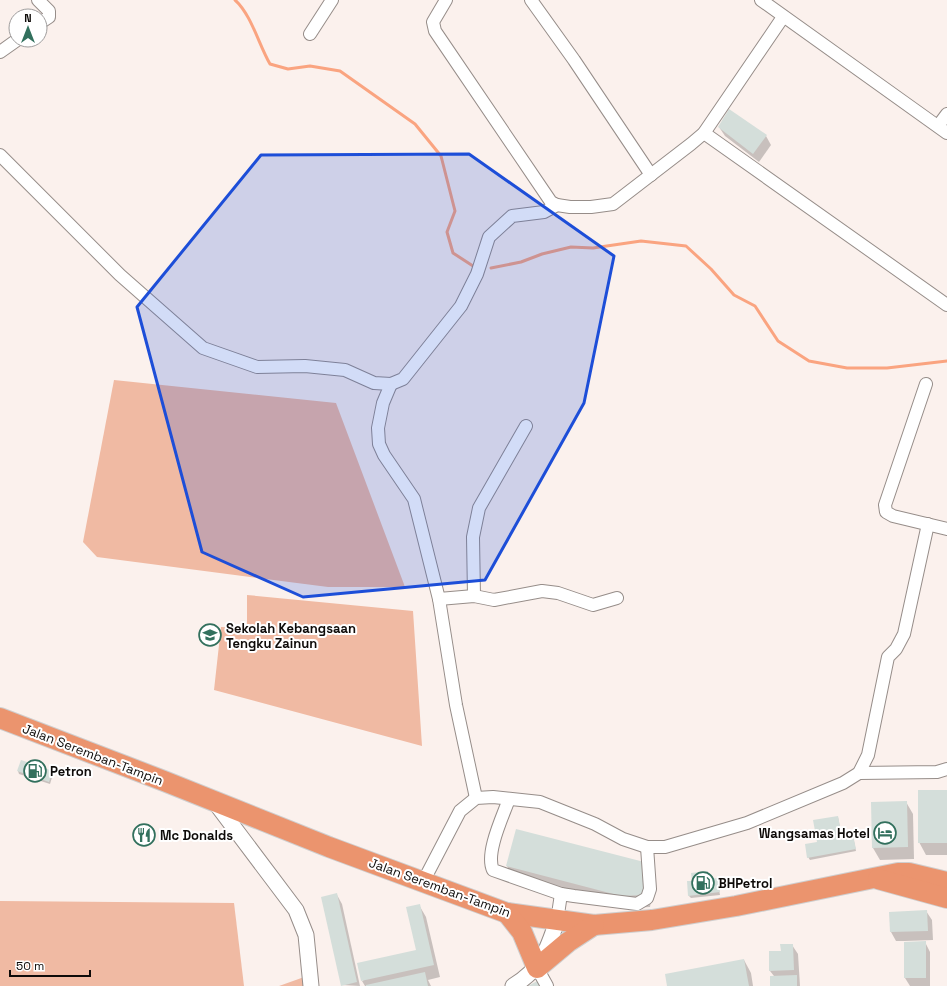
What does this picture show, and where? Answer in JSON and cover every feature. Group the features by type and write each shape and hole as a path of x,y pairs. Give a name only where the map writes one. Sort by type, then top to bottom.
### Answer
{"highway":[{"name":"Jalan Seremban-Tampin","path":"0,718 213,800 329,847 507,913 594,925 652,920 736,906 876,878 947,898"},
{"path":"876,878 898,873 947,882"},
{"path":"507,913 522,932 537,968 568,942 594,925"}],"street":[{"path":"38,0 46,8"},
{"path":"310,34 332,0"},
{"path":"446,0 433,22 435,31 551,202 557,205 591,207 613,204 704,134 783,17"},
{"path":"531,0 574,60 652,175"},
{"path":"761,0 942,129 947,114"},
{"path":"704,134 947,305"},
{"path":"0,155 120,275 203,348 257,367 306,366 345,370 374,383 391,384 403,379 461,306 477,274 489,237 512,216 544,212 557,205"},
{"path":"391,384 383,403 378,428 379,444 384,456 414,499 439,599 456,705 476,798"},
{"path":"926,384 885,505 886,512 893,516 947,529"},
{"path":"474,596 473,538 479,508 526,426"},
{"path":"859,773 868,755 888,657 896,649 904,634 928,524"},
{"path":"439,599 474,596 494,600 542,591 551,592 593,605 617,598"},
{"path":"423,882 460,811 476,798 540,802 595,824 623,839 647,847 665,847 747,823 843,783 859,773 937,772 947,769"},
{"path":"509,799 490,854 490,864 493,870 561,894 637,904 647,898 650,889 647,847"},
{"path":"213,800 296,910 306,935 311,986"},
{"path":"513,986 537,968 550,944 557,921 561,894"},
{"path":"537,968 547,986"}],"highlighted area":[{"path":"469,154 614,256 584,403 485,580 303,597 202,552 137,307 261,155"}],"shaded area":[{"path":"114,380 336,403 405,587 328,587 97,557 83,542"},
{"path":"247,595 413,611 422,746 214,690 221,627 247,628"},
{"path":"0,901 234,903 244,986 0,986"},
{"path":"307,976 313,986 279,986"}],"building":[{"path":"729,109 767,135 753,154 718,127"},
{"name":"Petron","path":"21,760 53,771 49,782 17,771"},
{"path":"918,790 947,790 947,843 918,843"},
{"path":"907,801 908,847 872,848 871,802"},
{"path":"838,816 842,837 853,835 856,849 807,858 805,844 817,842 813,820"},
{"path":"516,829 648,863 643,895 621,896 506,866"},
{"name":"BHPetrol","path":"708,871 708,879 718,878 720,892 688,896 687,881 692,881 691,873"},
{"path":"337,893 357,982 341,986 321,897"},
{"path":"420,904 434,965 361,981 357,963 416,950 406,907"},
{"path":"927,910 928,931 890,932 889,912"},
{"path":"926,941 926,978 904,978 904,942"},
{"path":"780,944 793,944 794,970 769,971 769,951 781,951"},
{"path":"744,959 749,986 667,986 665,974"},
{"path":"425,972 428,986 366,986 366,985"},
{"path":"797,975 797,986 770,986 770,976"},
{"path":"539,980 542,986 528,986"}],"waterway":[{"path":"235,0 246,13 270,64 288,69 310,66 340,71 415,124 441,156 455,211 447,232 453,253 473,266"},
{"path":"491,268 521,262 542,254 571,247 593,248 641,241 686,246 711,269 734,295 755,306 778,341 809,361 847,368 887,368 947,361"}],"place":[{"name":"Sekolah Kebangsaan Tengku Zainun","path":"210,635"},
{"name":"Petron","path":"35,771"},
{"name":"Wangsamas Hotel","path":"885,833"},
{"name":"Mc Donalds","path":"144,835"},
{"name":"BHPetrol","path":"703,883"}]}
